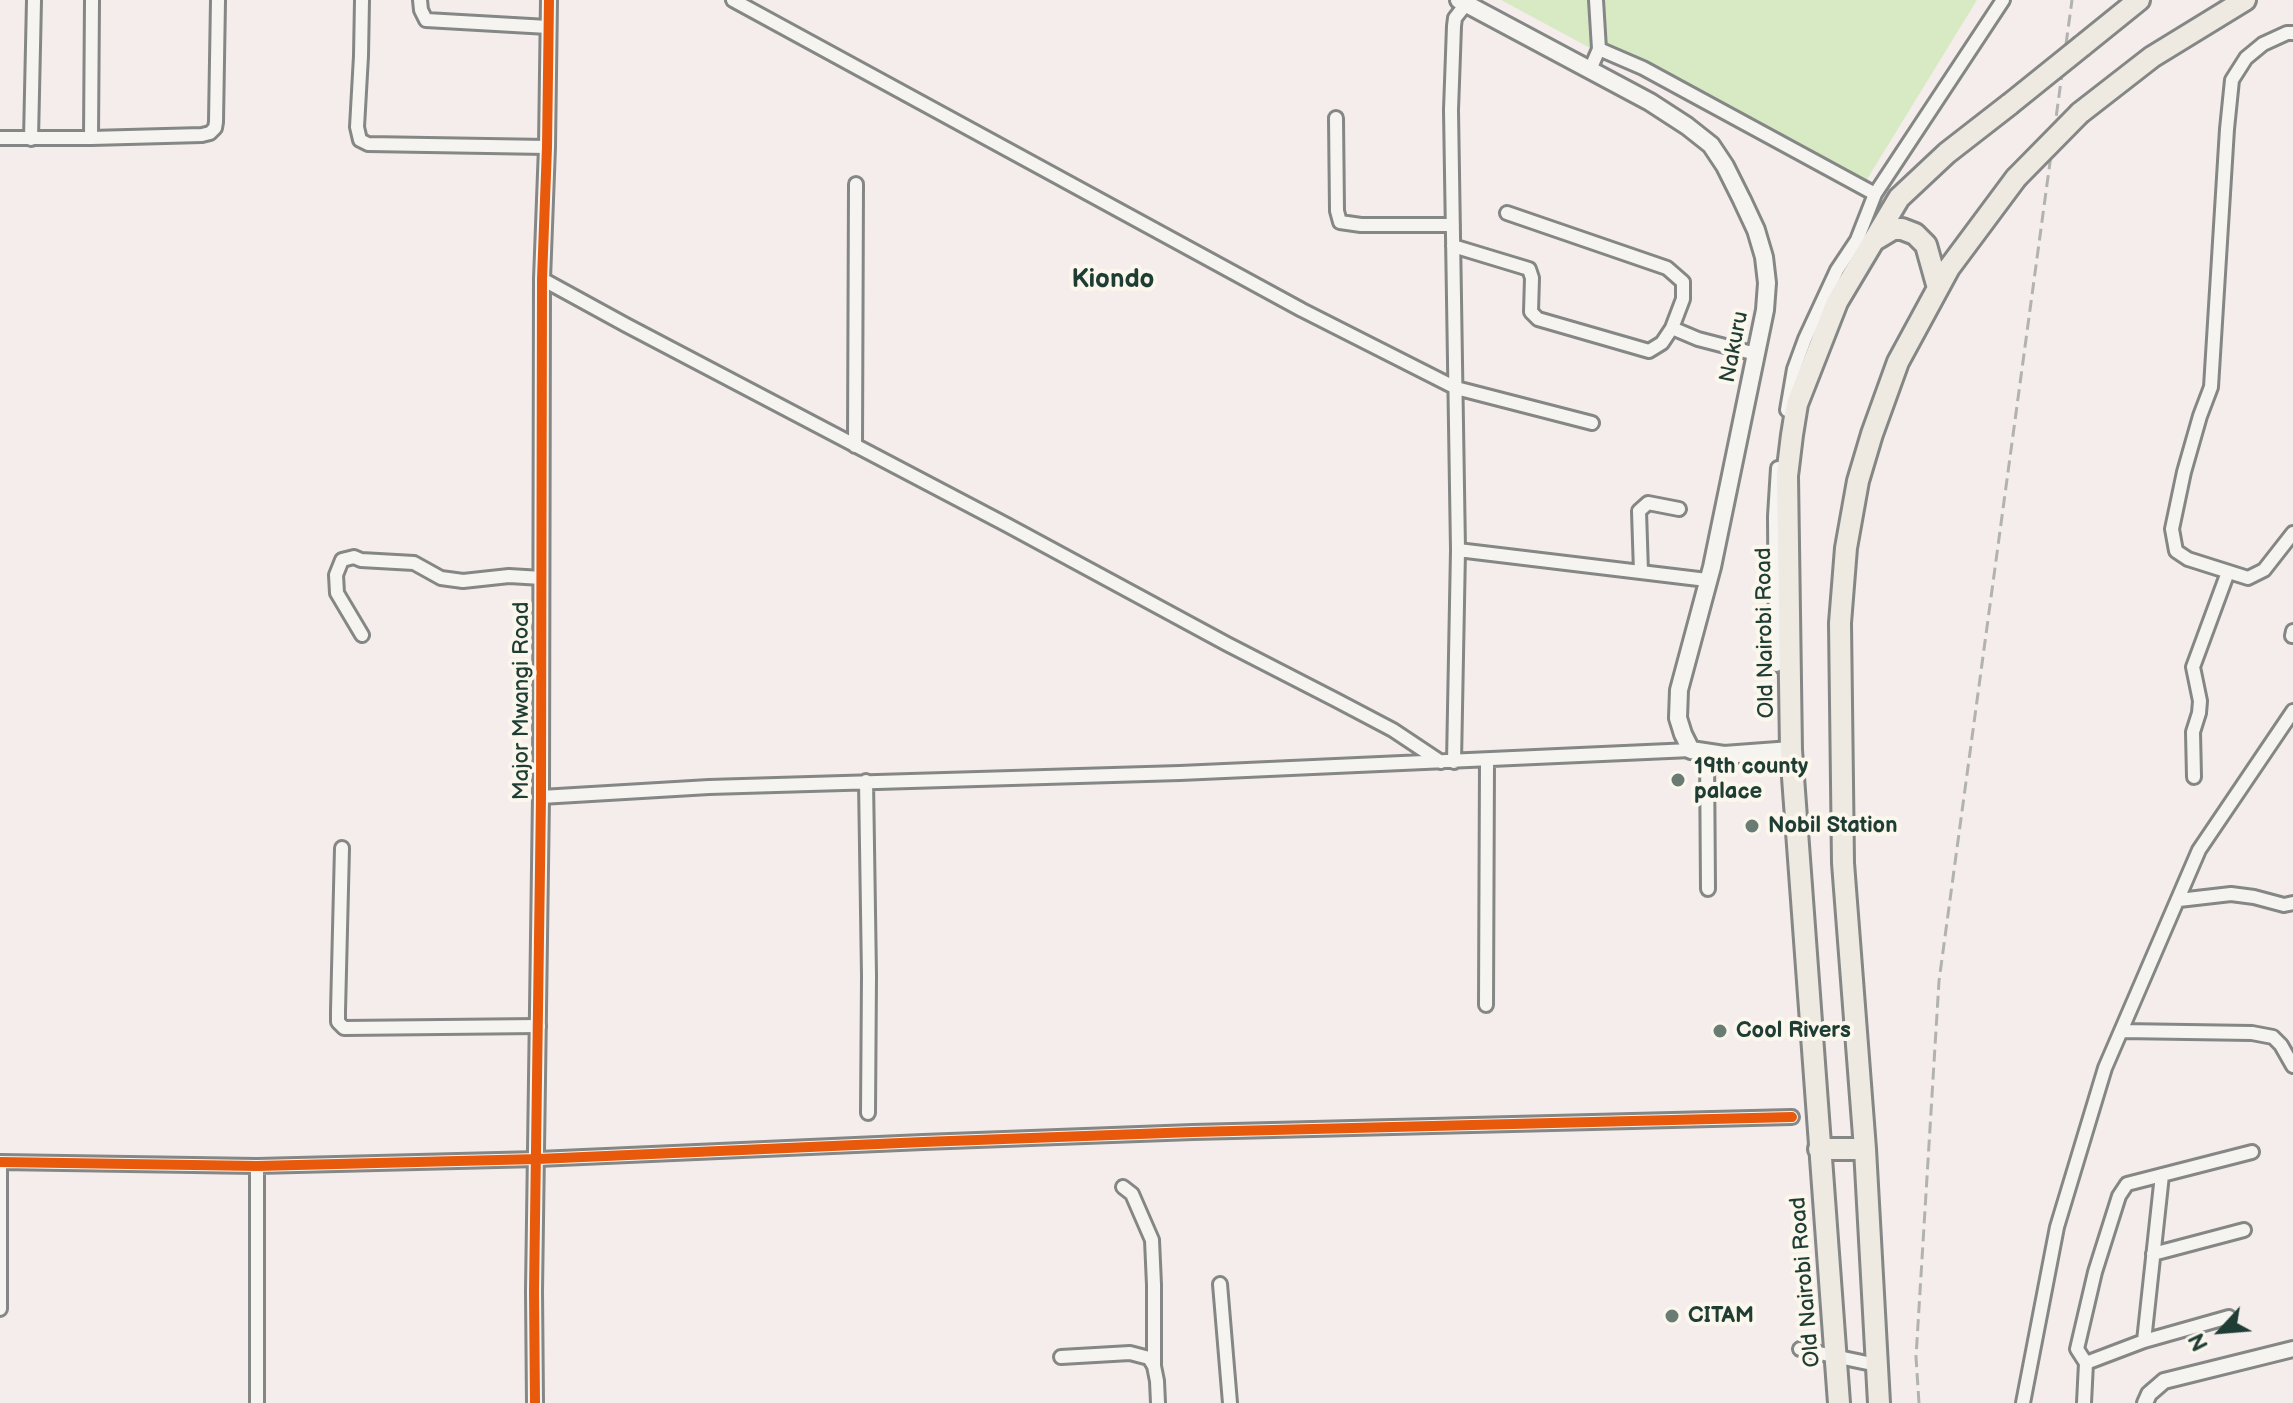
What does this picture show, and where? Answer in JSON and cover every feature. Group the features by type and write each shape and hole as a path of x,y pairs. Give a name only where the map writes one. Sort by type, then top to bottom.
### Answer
{"highway":[{"name":"Old Nairobi Road","path":"1839,1403 1791,750 1787,476 1797,404 1828,322 1854,271 1899,198 1947,153 2139,0"},
{"path":"1879,1403 1865,1149 1843,863 1840,623 1851,512 1872,434 1898,362 1964,245 2016,178 2080,113 2152,57 2245,0"},
{"path":"1873,241 1893,229 1915,234 1926,245 1938,288"},
{"path":"1819,1149 1865,1149"}],"main road":[{"name":"Nakuru","path":"1462,2 1650,102 1687,126 1711,145 1725,166 1756,230 1767,283 1756,354 1712,567 1679,690 1678,718 1683,734 1699,751"},
{"path":"1699,751 1724,755 1791,750"}],"street":[{"path":"31,139 34,0"},
{"path":"91,138 92,0"},
{"path":"0,138 210,133 215,128 218,0"},
{"path":"362,0 357,127 360,140 368,144 547,147"},
{"path":"420,0 426,20 548,27"},
{"name":"Major Mwangi Road","path":"535,1403 542,279 549,0"},
{"path":"733,0 1302,310 1456,388 1592,423"},
{"path":"1590,70 1599,49 1596,0"},
{"path":"1776,665 1777,476 1794,369 1822,301 1837,270 1857,240 1875,194 2003,0"},
{"path":"1448,762 1458,550 1451,110 1454,26 1462,2"},
{"path":"2293,33 2263,44 2246,58 2232,80 2211,387 2184,472 2172,529 2176,551 2188,559 2248,578 2264,570 2293,533"},
{"path":"1599,49 1643,68 1875,194"},
{"path":"1336,118 1337,211 1340,222 1361,225 1453,225"},
{"path":"855,446 856,184"},
{"path":"1453,246 1529,269 1532,278 1531,312 1538,319 1649,351 1662,343 1672,328 1683,299 1683,282 1667,268 1507,213"},
{"path":"542,279 1448,762"},
{"path":"1672,328 1698,339 1756,354"},
{"path":"1641,572 1639,511 1648,503 1679,509"},
{"path":"1458,550 1707,580"},
{"path":"2280,550 2293,556"},
{"path":"362,635 337,593 336,575 342,560 354,557 414,563 441,578 463,581 509,576 542,578"},
{"path":"2194,777 2193,732 2200,701 2193,667 2228,572"},
{"path":"2023,1403 2057,1227 2105,1068 2199,850 2293,711"},
{"path":"541,797 709,787 1115,776 1699,751 1708,889"},
{"path":"1486,1005 1487,761"},
{"path":"866,781 868,1113"},
{"path":"342,848 338,1022 344,1028 539,1026"},
{"path":"2179,900 2231,894 2284,905 2293,903"},
{"path":"2122,1031 2252,1033 2273,1037 2293,1066"},
{"path":"0,1309 0,1162 257,1166 538,1159 1145,1134 1792,1117"},
{"path":"2084,1403 2086,1363 2077,1349 2095,1272 2119,1196 2127,1184 2252,1152"},
{"path":"257,1166 257,1403"},
{"path":"2144,1341 2162,1175"},
{"path":"1123,1187 1132,1194 1152,1240 1154,1366 1158,1403"},
{"path":"2153,1254 2244,1230"},
{"path":"1220,1284 1230,1403"},
{"path":"2086,1363 2144,1341 2229,1317"},
{"path":"1800,1349 1877,1365"},
{"path":"2145,1403 2149,1394 2164,1381 2293,1349"},
{"path":"1061,1357 1130,1353 1149,1358 1154,1366"}],"green space":[{"path":"1501,0 1977,0 1866,181 1603,55"}],"waterway":[{"path":"2221,1360 2249,1353"},
{"path":"2143,1392 2146,1385 2157,1378"}],"railway":[{"path":"1919,1403 1916,1357 1939,981 2072,0"}],"cycle path":[{"path":"535,1403 542,279 549,0"},
{"path":"0,1162 257,1166 538,1159 1193,1132 1792,1117"}],"place":[{"name":"19th county palace","path":"1678,780"},
{"name":"Nobil Station","path":"1752,826"},
{"name":"Cool Rivers","path":"1720,1031"},
{"name":"CITAM","path":"1672,1316"}],"district":[{"name":"Kiondo","path":"1113,280"}]}
